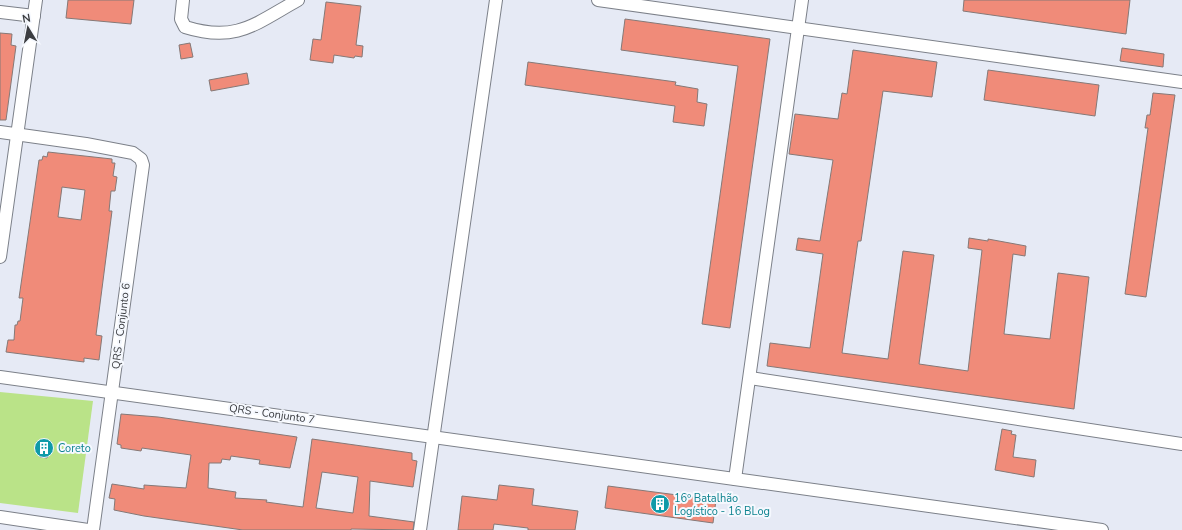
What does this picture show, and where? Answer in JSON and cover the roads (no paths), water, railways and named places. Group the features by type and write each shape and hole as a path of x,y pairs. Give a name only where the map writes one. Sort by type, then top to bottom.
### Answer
{"street":[{"path":"0,256 36,0"},
{"path":"183,0 181,19 185,27 210,33 227,33 248,28 298,0"},
{"path":"420,530 432,437 496,0"},
{"path":"598,0 1182,82"},
{"path":"735,479 802,0"},
{"path":"0,12 34,16"},
{"path":"0,132 17,135"},
{"name":"QRS - Conjunto 6","path":"17,135 133,152 141,159 143,165 93,530"},
{"path":"0,376 112,392"},
{"path":"750,378 1182,444"},
{"name":"QRS - Conjunto 7","path":"112,392 1102,530"},
{"path":"0,517 88,530"}],"place":[{"name":"Coreto","path":"44,448"},
{"name":"16º Batalhão Logístico - 16 BLog","path":"660,504"}]}
